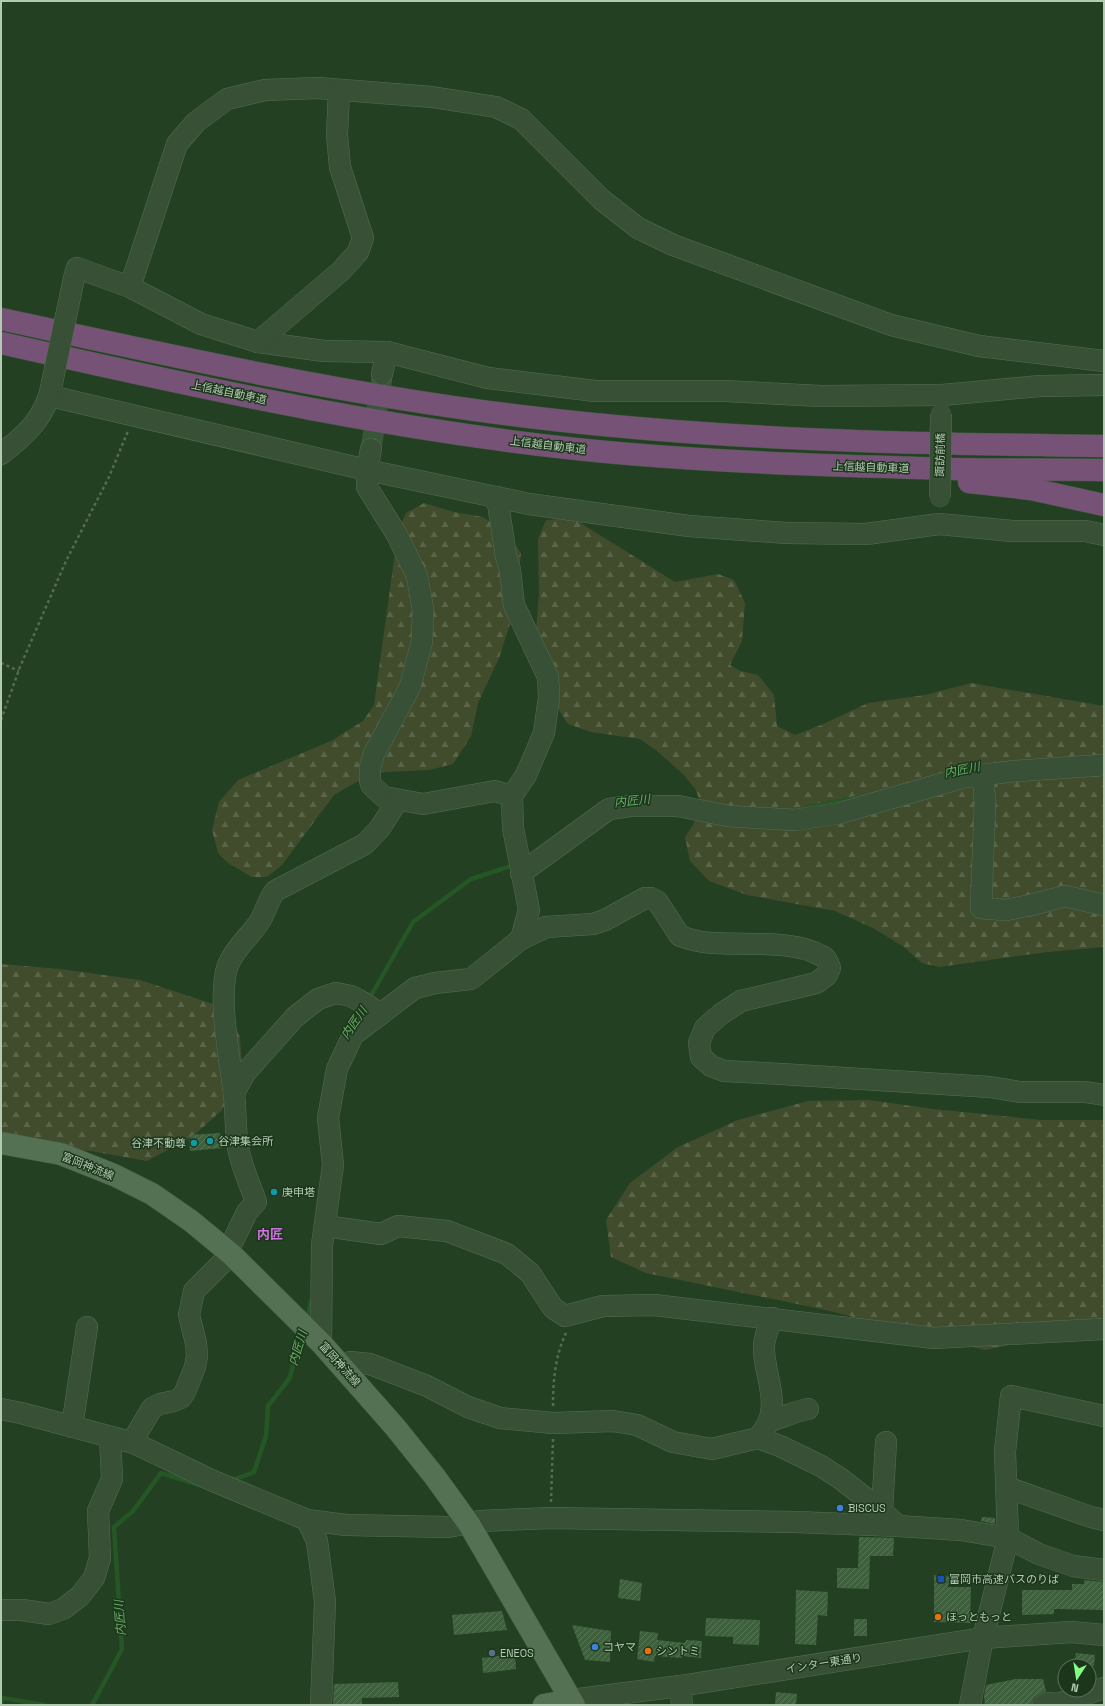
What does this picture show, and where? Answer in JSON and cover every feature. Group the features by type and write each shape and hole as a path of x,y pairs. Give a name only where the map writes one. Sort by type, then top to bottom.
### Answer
{"highway":[{"path":"1,319 325,387 429,404 530,417 629,427 826,441 1104,446"},
{"name":"上信越自動車道","path":"1,343 314,410 425,429 627,454 841,466 1104,470"},
{"path":"627,454 708,464 997,484 1064,495 1104,505"}],"main road":[{"name":"富岡神流線","path":"1,1143 61,1154 114,1175 152,1194 191,1221 230,1253 321,1343 417,1454 469,1524 572,1702"},
{"name":"インター東通り","path":"544,1705 572,1702"}],"street":[{"path":"130,287 177,144 196,122 227,100 265,90 318,88 432,97 496,107 521,119 602,200 638,228 673,246 891,326 979,346 1104,361"},
{"path":"258,342 341,271 358,252 363,238 340,166 337,135 339,90"},
{"path":"1,454 20,439 43,414 51,389 77,268 130,287 202,324 258,342 324,350 386,352 488,378 595,391 726,391 941,404 1040,386 1104,385"},
{"path":"382,374 386,352"},
{"path":"51,389 135,416 367,470 529,504 689,526 788,533 866,534 939,524 1012,531 1085,531 1104,535"},
{"name":"諏訪前橋","path":"939,524 941,404"},
{"path":"371,448 367,470 367,486 397,534 417,576 423,609 422,641 410,687 374,754 370,767 370,780 372,786 384,797 423,804 495,791 512,796"},
{"path":"497,498 506,556 510,570 514,605 548,677 549,697 544,733 526,775 512,796 512,828 522,872 528,910 521,939"},
{"path":"522,872 609,809 630,806 678,806 728,816 795,820 840,813 965,777 1104,765"},
{"path":"983,775 985,803 981,908 1006,910 1065,896 1104,906"},
{"path":"134,1443 136,1435 152,1408 181,1398 185,1392 195,1367 197,1356 196,1343 188,1315 194,1291 230,1253 247,1212 256,1202 238,1148 234,1093 227,1046 223,987 228,965 240,944 259,923 266,911 270,898 275,891 365,844 380,828 398,800"},
{"path":"321,1343 322,1245 333,1165 328,1118 337,1069 353,1035 415,988 434,983 470,979 521,939 546,927 592,924 605,920 645,898 651,898 657,901 680,936 715,943 753,943 796,947 822,956 827,960 830,968 827,975 816,983 741,1000 721,1014 706,1028 699,1043 701,1057 711,1066 724,1071 990,1087 1020,1092 1085,1092 1104,1095"},
{"path":"234,1093 245,1073 295,1017 318,999 336,993 351,996 381,1014"},
{"path":"325,1226 381,1234 398,1226 447,1231 507,1254 530,1273 553,1308 565,1316 603,1306 654,1305 934,1338 1104,1329"},
{"path":"763,1429 771,1412 771,1392 765,1365 764,1349 765,1337 773,1318"},
{"path":"72,1426 87,1327"},
{"path":"342,1367 350,1362 370,1364 427,1386 468,1407 500,1418 553,1423 613,1421 637,1426 672,1442 712,1449 763,1429 780,1418 797,1411 808,1409"},
{"path":"970,1705 983,1638 1008,1538 1005,1452 1011,1396 1104,1416"},
{"path":"1,1409 134,1443 211,1480 307,1520 346,1525 448,1527 480,1521 550,1518 795,1522 898,1526 961,1530 1008,1538 1039,1554 1074,1566 1104,1570"},
{"path":"763,1429 780,1446 821,1466 841,1479 882,1511 898,1526"},
{"path":"1,1610 22,1610 49,1614 63,1609 80,1596 94,1578 100,1558 98,1511 112,1479 110,1436"},
{"path":"882,1511 886,1442"},
{"path":"1006,1487 1091,1517 1104,1520"},
{"path":"307,1520 317,1541 325,1602 321,1705"},
{"name":"インター東通り","path":"572,1702 681,1696 983,1638 1071,1632 1104,1636"},
{"path":"1053,1705 1104,1688"}],"path":[{"path":"1,720 19,671 66,561 109,477 135,416"},
{"path":"1,663 19,671"}],"green space":[{"path":"424,503 454,512 483,517 506,533 521,553 516,605 499,658 478,703 471,736 453,764 429,770 385,772 358,781 334,795 282,865 267,877 252,877 228,863 218,853 212,830 219,802 238,780 331,741 363,721 374,705 398,531 406,513"},
{"path":"564,519 579,522 675,582 718,574 734,580 745,603 742,641 730,665 740,671 758,675 774,695 777,726 795,735 821,725 868,703 925,695 971,683 1104,706 1104,947 1047,952 939,967 922,963 904,947 873,928 835,911 747,895 709,881 690,861 685,837 693,825 701,805 696,790 684,775 657,751 640,739 591,732 568,724 541,682 534,657 539,594 538,539 546,520"},
{"path":"1,964 60,969 140,980 225,1008 240,1036 242,1069 222,1110 192,1137 147,1161 91,1151 1,1143"},
{"path":"869,1100 933,1109 1042,1120 1104,1120 1104,1326 985,1350 826,1310 646,1273 611,1257 606,1220 630,1183 678,1147 738,1120 808,1101"}],"building":[{"name":"谷津集会所","path":"220,1133 222,1148 190,1151 190,1135"},
{"path":"982,1517 995,1518 995,1524 981,1521"},
{"path":"859,1537 894,1538 893,1556 870,1556 869,1589 837,1588 837,1568 858,1568"},
{"path":"934,1575 950,1576 948,1587 971,1587 970,1623 934,1622"},
{"path":"620,1579 642,1583 640,1601 618,1598"},
{"path":"1084,1580 1104,1582 1104,1610 1054,1609 1054,1614 1022,1615 1022,1590 1072,1590 1072,1584 1084,1584"},
{"path":"796,1590 828,1592 827,1616 818,1615 816,1645 795,1644"},
{"path":"502,1611 507,1630 454,1635 452,1615"},
{"path":"706,1618 760,1620 759,1645 733,1644 733,1637 705,1636"},
{"path":"854,1619 867,1619 867,1636 854,1636"},
{"path":"572,1625 611,1631 610,1662 585,1660"},
{"path":"640,1631 658,1633 657,1640 685,1643 686,1640 702,1641 701,1658 655,1656 654,1662 637,1659"},
{"path":"1076,1653 1095,1655 1095,1658 1075,1658"},
{"path":"515,1654 516,1669 483,1673 482,1658"},
{"path":"1016,1679 1043,1679 1046,1691 1034,1697 1031,1705 985,1705 984,1696 986,1685"},
{"path":"398,1682 399,1697 362,1698 362,1705 333,1705 334,1684"},
{"path":"776,1692 797,1694 796,1705 775,1705"}],"waterway":[{"name":"内匠川","path":"805,808 857,798"},
{"name":"内匠川","path":"369,999 413,922 471,879 514,865"},
{"name":"内匠川","path":"354,1022 364,1009"},
{"name":"内匠川","path":"307,1321 311,1301"},
{"name":"内匠川","path":"230,1481 254,1472 266,1436 268,1406 289,1379 303,1334"},
{"name":"内匠川","path":"92,1705 122,1649 114,1527 133,1511 161,1473 199,1485"},
{"name":"内匠川","path":"1,1704 3,1698 44,1705"}],"tunnel":[{"path":"371,449 382,378"}],"place":[{"name":"谷津集会所","path":"210,1141"},
{"name":"谷津不動尊","path":"194,1143"},
{"name":"庚申塔","path":"274,1192"},
{"name":"BISCUS","path":"840,1508"},
{"name":"富岡市高速バスのりば","path":"941,1579"},
{"name":"ほっともっと","path":"938,1617"},
{"name":"コヤマ","path":"595,1647"},
{"name":"シントミ","path":"648,1651"},
{"name":"ENEOS","path":"492,1653"}],"district":[{"name":"内匠","path":"270,1234"}]}
